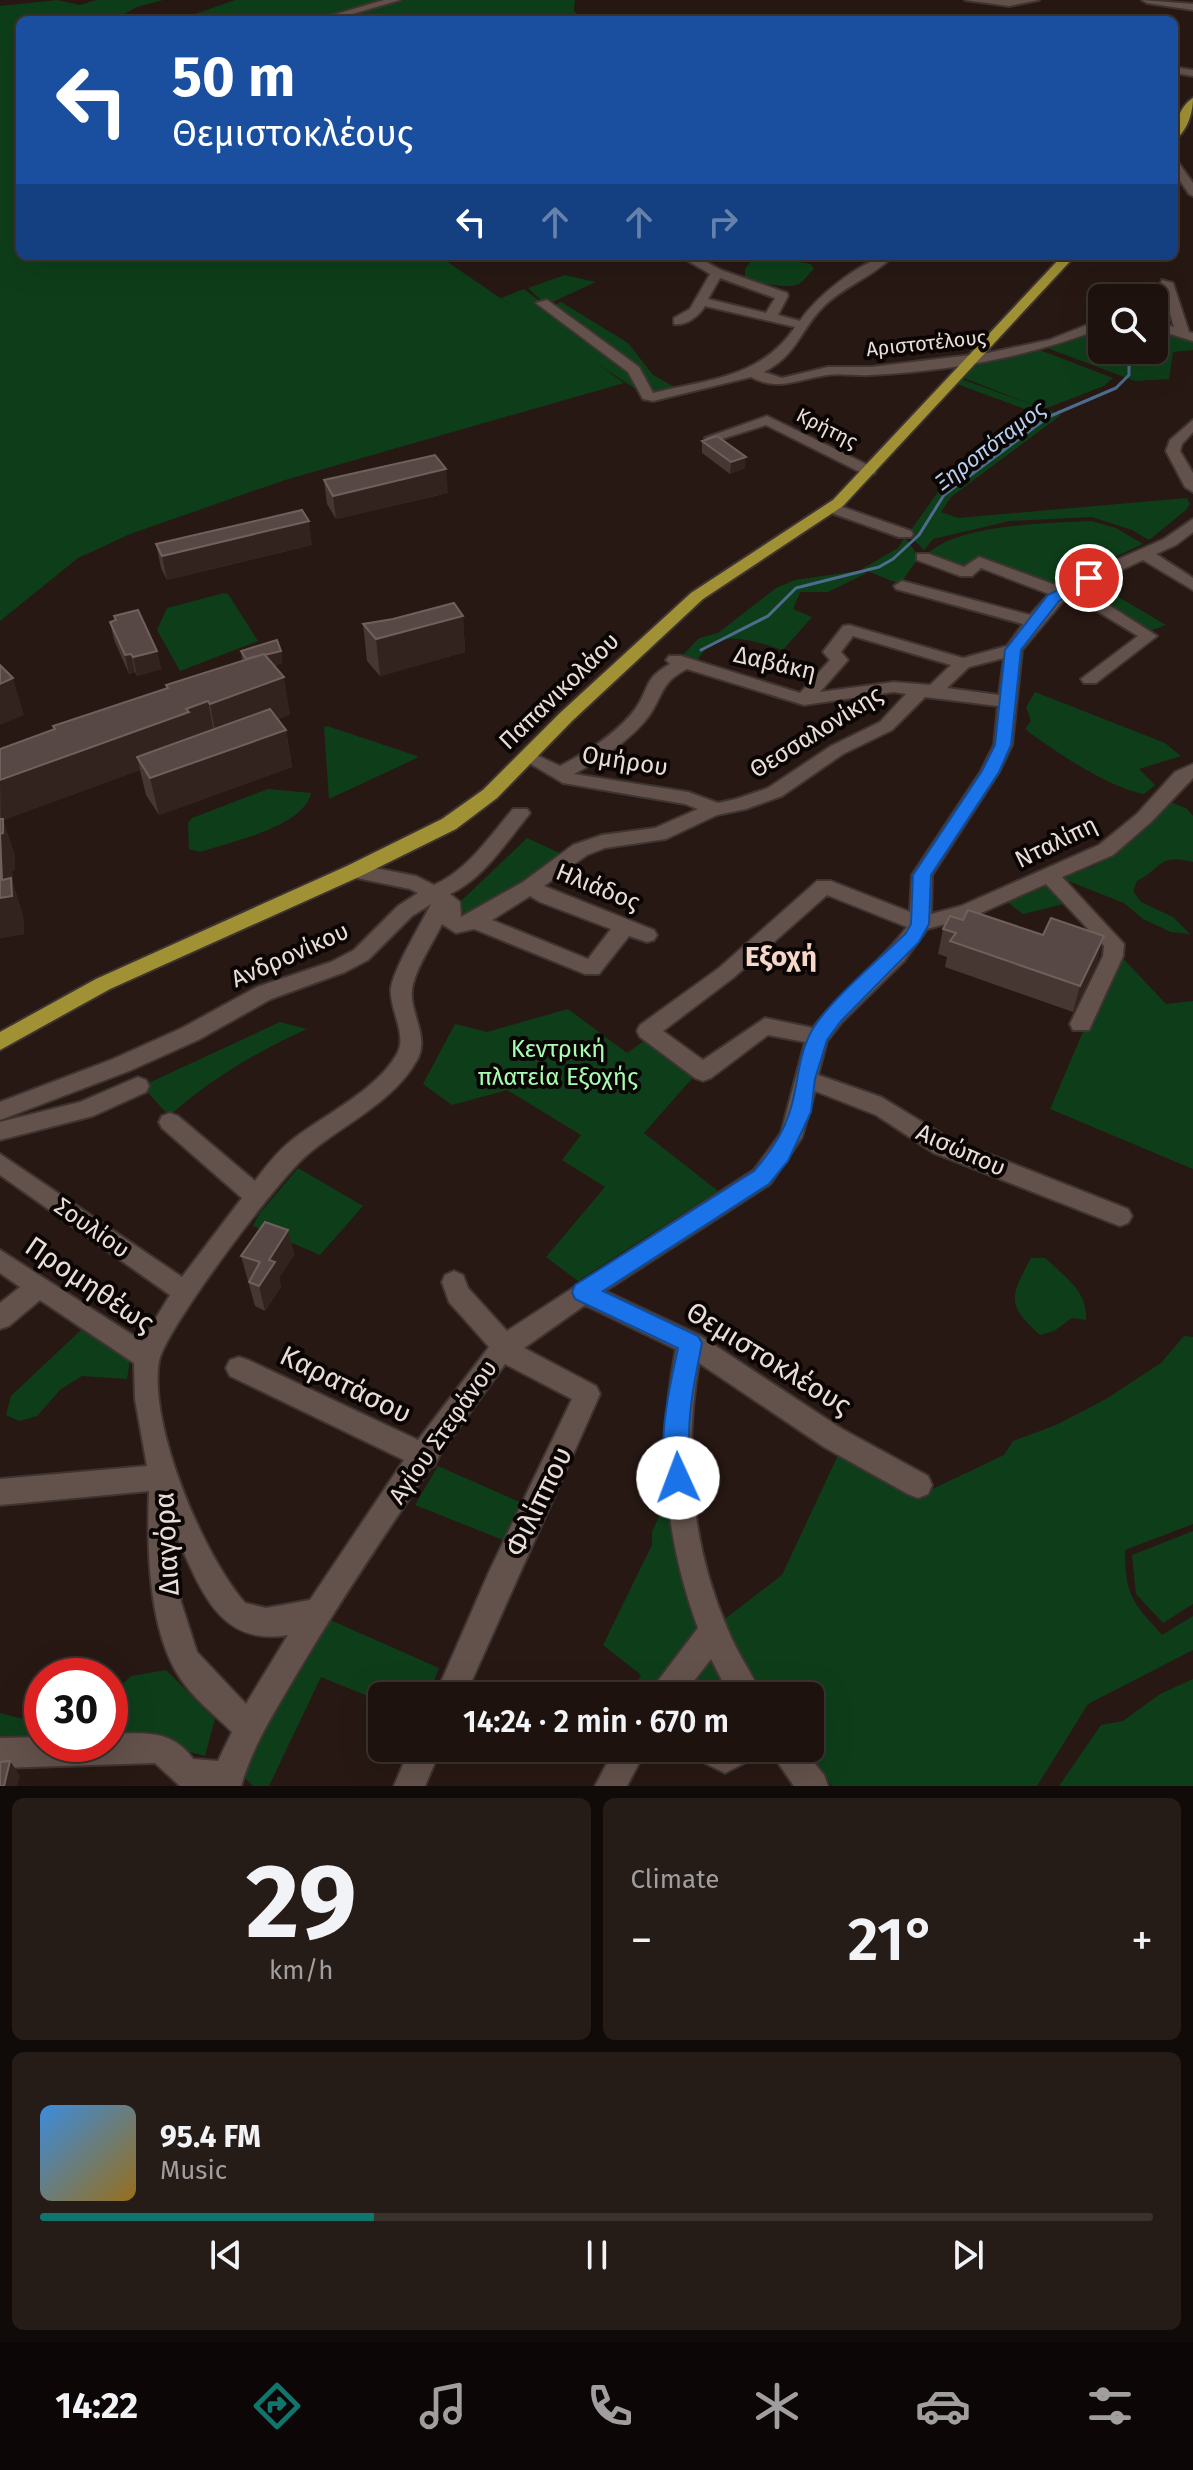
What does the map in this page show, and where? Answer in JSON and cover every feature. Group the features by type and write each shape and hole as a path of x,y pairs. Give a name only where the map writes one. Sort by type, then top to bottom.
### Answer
{"main road":[{"path":"1178,129 1193,101"},
{"name":"Παπανικολάου","path":"0,1042 103,984 354,871 449,824 490,794 566,717 697,596 831,508 1065,260"}],"street":[{"path":"336,16 395,0"},
{"path":"970,0 1009,3 1034,0"},
{"path":"1147,0 1193,7"},
{"path":"1178,170 1193,192"},
{"path":"693,260 717,273 782,296 771,316"},
{"path":"542,303 634,370 650,396 694,389 753,372 782,355 817,305 881,260"},
{"path":"679,321 695,311 717,273"},
{"path":"1167,283 1188,335"},
{"path":"701,301 802,325"},
{"name":"Αριστοτέλους","path":"753,372 768,380 782,382 828,371 881,370 973,359 1053,343 1088,329"},
{"path":"1168,329 1188,335"},
{"name":"Κρήτης","path":"712,438 767,420 869,471"},
{"path":"1193,424 1175,443 1173,451 1193,487"},
{"path":"831,508 905,534"},
{"path":"818,1037 765,1026 703,1072 648,1031 726,973 824,886 920,924 922,875 990,772 1003,745 1013,650 1032,621 1064,589 1170,542 1193,524"},
{"path":"1144,554 1193,585"},
{"path":"923,557 966,573 979,562 1064,589 1149,636 1090,679"},
{"path":"902,586 1032,621"},
{"path":"804,700 840,659 832,652 849,630 963,663"},
{"name":"Θεσσαλονίκης","path":"475,921 530,887 580,850 602,842 659,834 717,809 775,792 837,750 886,726 920,692 935,690 963,663 1013,650"},
{"name":"Δαβάκη","path":"558,774 572,768 633,723 649,705 653,688 680,662 804,700 894,687 1009,702"},
{"name":"Ομήρου","path":"528,757 558,774 579,781 688,798 717,809"},
{"name":"Νταλίπη","path":"920,924 967,911 1106,850 1144,818 1182,776 1193,770"},
{"name":"Ανδρονίκου","path":"0,1111 121,1065 190,1034 264,993 338,967 361,955 405,911 454,884 477,865 520,813"},
{"path":"354,871 416,883 450,902 451,922 456,926 475,921 592,969 625,926"},
{"path":"1050,876 1114,944 1113,956 1081,1024"},
{"name":"Ηλιάδος","path":"530,887 547,897 647,935"},
{"path":"318,1612 273,1623 255,1621 234,1612 209,1575 163,1477 147,1391 147,1358 185,1292 256,1196 301,1146 372,1096 408,1057 412,1040 402,1006 402,985 441,904 436,895"},
{"name":"Αγίου Στεφάνου","path":"318,1612 425,1457 464,1394 503,1348 583,1292 762,1177 791,1137 818,1037 834,1016 897,956 920,924"},
{"name":"Αισώπου","path":"805,1079 850,1094 894,1115 921,1137 1120,1216"},
{"path":"0,1131 85,1110 138,1086"},
{"path":"170,1122 256,1196"},
{"name":"Σουλίου","path":"0,1163 185,1292"},
{"name":"Προμηθέως","path":"0,1260 147,1358"},
{"path":"454,1282 458,1294 503,1348"},
{"path":"0,1318 38,1287"},
{"name":"Θεμιστοκλέους","path":"583,1292 690,1343 833,1438 918,1485"},
{"path":"690,1343 680,1396 678,1478 691,1566 712,1634 739,1682"},
{"name":"Φιλίππου","path":"456,1682 587,1394 503,1348"},
{"name":"Καρατάσου","path":"239,1368 425,1457"},
{"path":"0,1492 163,1477"},
{"name":"Διαγόρα","path":"163,1477 161,1536 167,1602 185,1659 192,1671 249,1728"},
{"path":"0,1753 157,1748 173,1756 177,1780 226,1781 249,1728 318,1612"},
{"path":"675,1682 712,1634"},
{"path":"409,1786 420,1762"},
{"path":"610,1786 624,1762"},
{"path":"794,1762 813,1786"}],"green space":[{"path":"57,0 80,5 96,0 163,0 137,7 120,16 16,16 16,260 445,260 516,309 501,298 524,289 631,371 640,392 595,362 624,383 285,480 130,534 78,558 0,621 0,6"},
{"path":"235,0 575,0 574,11 578,16 189,16"},
{"path":"752,260 793,260 811,264 814,269 801,282 788,286 745,279 745,269"},
{"path":"565,275 596,282 546,305 528,288"},
{"path":"561,302 628,343 653,375 680,390 652,395 637,370 549,307"},
{"path":"1088,332 1088,363 1047,348"},
{"path":"1168,333 1193,342 1193,350 1173,352 1169,379 1135,381 1090,364 1168,364"},
{"path":"1037,349 1113,378 1104,386 1044,409 1061,415 951,497 941,512 958,518 1187,498 1190,504 1149,540 1132,530 1092,517 1010,521 933,539 924,550 908,534 938,492 1041,415 957,384 961,379 1043,409 964,378 980,360"},
{"path":"1091,521 1116,528 1143,544 1051,586 978,557 964,568 926,556 939,545 979,531"},
{"path":"905,537 919,557 900,584 862,569 898,548"},
{"path":"857,571 867,573 828,592 800,592 793,609 812,617 783,650 749,640 731,639 711,644 693,666 678,660 699,638 718,633 776,588 795,580"},
{"path":"1095,583 1166,625 1150,631 1082,590"},
{"path":"228,594 258,641 180,671 157,630 167,608"},
{"path":"1035,692 1165,743 1181,756 1139,769 1155,785 1144,794 1099,777 1025,729 1031,721 1026,707"},
{"path":"324,727 417,758 329,799"},
{"path":"268,789 311,793 295,815 264,832 200,852 189,849 188,823 192,818"},
{"path":"1170,802 1186,808 1193,816 1193,862 1167,860 1137,881 1133,891 1141,902 1173,917 1190,934 1171,932 1143,919 1124,903 1063,879 1117,853"},
{"path":"527,838 564,855 470,919 460,914 460,902"},
{"path":"1047,886 1064,904 1023,914 1006,901"},
{"path":"1117,952 1166,1004 1193,1001 1193,1169 1050,1109"},
{"name":"Κεντρική πλατεία Εξοχής","path":"568,1009 627,1053 648,1038 695,1075 644,1133 718,1191 578,1281 546,1257 605,1187 562,1160 581,1135 507,1090 452,1105 423,1084 455,1024 487,1032"},
{"path":"280,1022 307,1029 235,1067 169,1116 142,1086"},
{"path":"298,1168 363,1206 320,1255 253,1226 259,1214"},
{"path":"1031,1258 1045,1258 1074,1285 1083,1301 1086,1320 1072,1318 1054,1331 1040,1335 1021,1315 1016,1307 1016,1291"},
{"path":"82,1329 130,1360 127,1379 82,1376 61,1389 37,1416 19,1421 6,1415 11,1396"},
{"path":"1184,1336 1193,1337 1193,1524 1125,1550 1125,1566 1133,1598 1162,1635 1193,1616 1193,1650 1088,1704 1037,1786 832,1786 813,1762 824,1762 824,1682 754,1682 717,1625 782,1575 840,1451 922,1494 1004,1455 1013,1441 1056,1425 1106,1399 1161,1363"},
{"path":"438,1466 524,1504 503,1540 415,1505"},
{"path":"674,1482 708,1635 671,1682 637,1682 641,1675 603,1645 652,1545 652,1532"},
{"path":"1193,1531 1193,1604 1163,1623 1136,1594 1132,1555"},
{"path":"328,1619 439,1668 434,1682 368,1682 368,1696 321,1677 269,1786 253,1786 245,1778 244,1764"},
{"path":"710,1641 732,1682 678,1682"},
{"path":"166,1670 215,1719 205,1756 161,1744 128,1745 128,1679"},
{"path":"1193,1679 1193,1786 1059,1786 1101,1725 1123,1721 1160,1694"},
{"path":"0,1713 24,1719 24,1747 0,1748"}],"building":[{"path":"717,436 746,457 731,462 702,441"},
{"path":"435,455 446,469 333,496 324,480"},
{"path":"302,510 309,521 162,556 156,544"},
{"path":"454,603 463,616 376,639 363,624 393,619"},
{"path":"138,610 157,651 133,657 131,654 125,655 110,622 116,620 114,616"},
{"path":"277,640 281,651 246,659 241,651"},
{"path":"264,654 284,677 210,704 208,701 186,709 189,712 0,780 0,749 55,729 53,726 168,688 166,685"},
{"path":"0,665 13,678 0,684"},
{"path":"270,709 286,730 150,778 137,757"},
{"path":"0,819 3,819 3,833 0,834"},
{"path":"0,834 2,880 11,878 12,896 0,898"},
{"path":"968,910 1043,935 1051,918 1104,936 1080,986 950,941 956,933 943,929 950,916 963,920"},
{"path":"265,1222 288,1230 269,1260 275,1262 259,1286 249,1282 260,1262 241,1256"},
{"path":"10,1761 4,1786 0,1786 0,1762"}],"waterway":[{"name":"Ξηροπόταμος","path":"701,650 768,616 796,588 879,567 893,559 919,535 944,495 1048,417 1116,388 1129,375 1129,364"}],"district":[{"name":"Εξοχή","path":"781,956"}],"route":[{"path":"678,1478 680,1396 690,1343 583,1292 762,1177 781,1155 800,1112 811,1053 818,1037 834,1016 913,938 920,924 922,875 990,772 1003,745 1008,722 1013,650 1032,621 1059,592 1089,578"}]}
